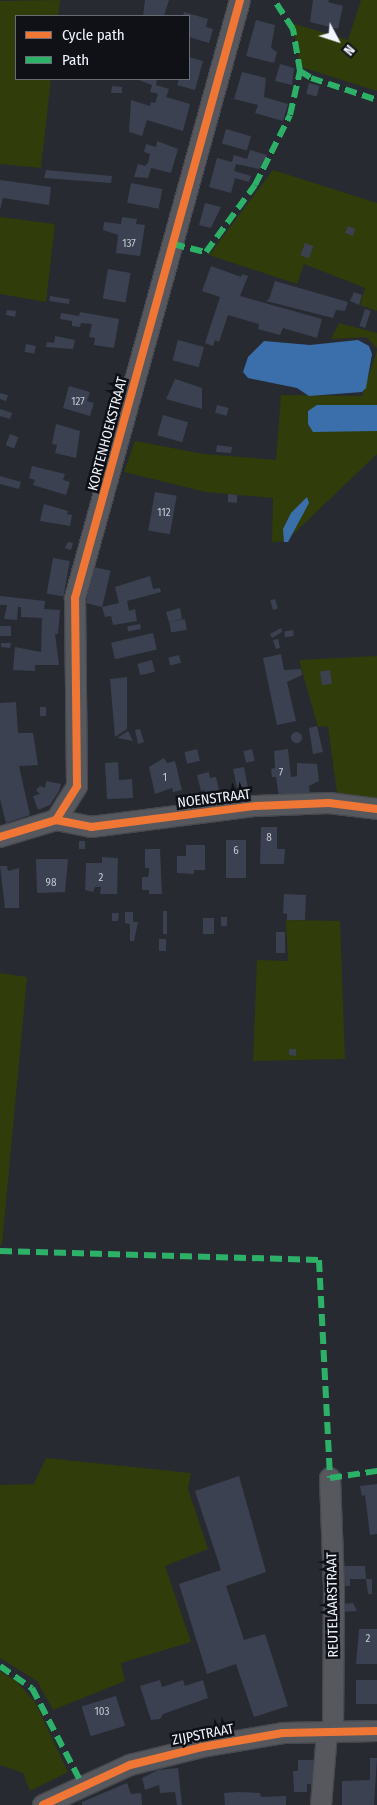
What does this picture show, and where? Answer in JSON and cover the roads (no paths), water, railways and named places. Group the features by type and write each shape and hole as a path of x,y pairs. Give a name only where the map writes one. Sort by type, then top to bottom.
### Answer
{"street":[{"name":"KORTENHOEKSTRAAT","path":"56,820 77,786 75,598 240,0"},
{"name":"NOENSTRAAT","path":"56,820 91,827 256,806 328,803 377,809"},
{"path":"0,837 56,820"},
{"name":"REUTELAARSTRAAT","path":"321,1805 330,1732 334,1586 330,1478"},
{"name":"ZIJPSTRAAT","path":"43,1805 130,1764 202,1747 283,1733 377,1732"}],"water":[{"path":"358,340 369,346 372,354 366,388 362,392 309,396 297,388 248,378 243,372 248,357 264,341 310,345"},
{"path":"317,405 377,405 377,431 313,432 308,424 308,411"},
{"path":"307,497 309,503 288,542 284,542 283,529 291,513"}]}
